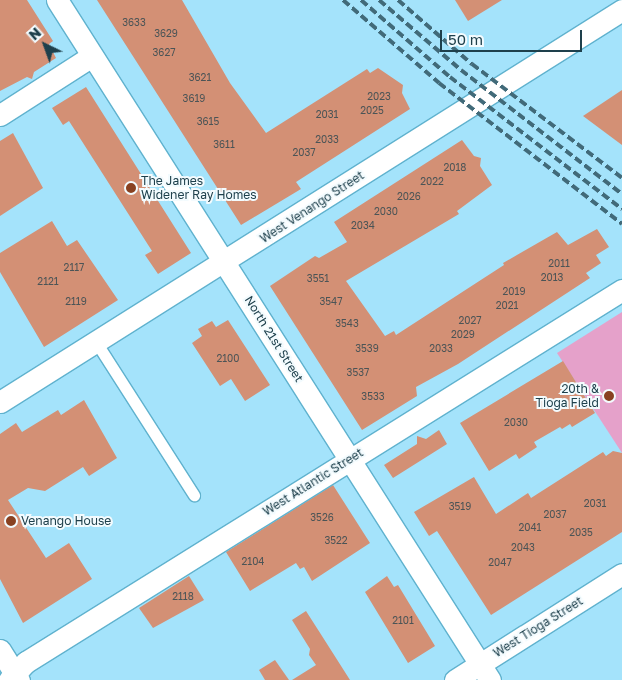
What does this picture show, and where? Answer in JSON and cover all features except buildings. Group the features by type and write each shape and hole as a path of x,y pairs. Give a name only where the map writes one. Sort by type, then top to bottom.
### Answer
{"street":[{"name":"North 21st Street","path":"57,0 485,672"},
{"name":"West Venango Street","path":"0,402 225,262 616,12"},
{"path":"0,115 92,56"},
{"name":"West Atlantic Street","path":"14,678 26,662 350,458 622,290"},
{"name":"West Tioga Street","path":"455,680 485,672 622,574"},
{"path":"0,650 14,678"}],"lane":[{"path":"96,342 194,494"}],"shaded area":[{"name":"20th & Tioga Field","path":"622,312 622,453 557,353"}],"railway":[{"path":"343,0 439,83 622,224"},
{"path":"361,0 450,77 622,209"},
{"path":"379,0 461,70 622,194"},
{"path":"398,0 472,64 622,178"}],"place":[{"name":"The James Widener Ray Homes","path":"131,188"},
{"name":"20th & Tioga Field","path":"609,396"},
{"name":"Venango House","path":"11,521"}]}
